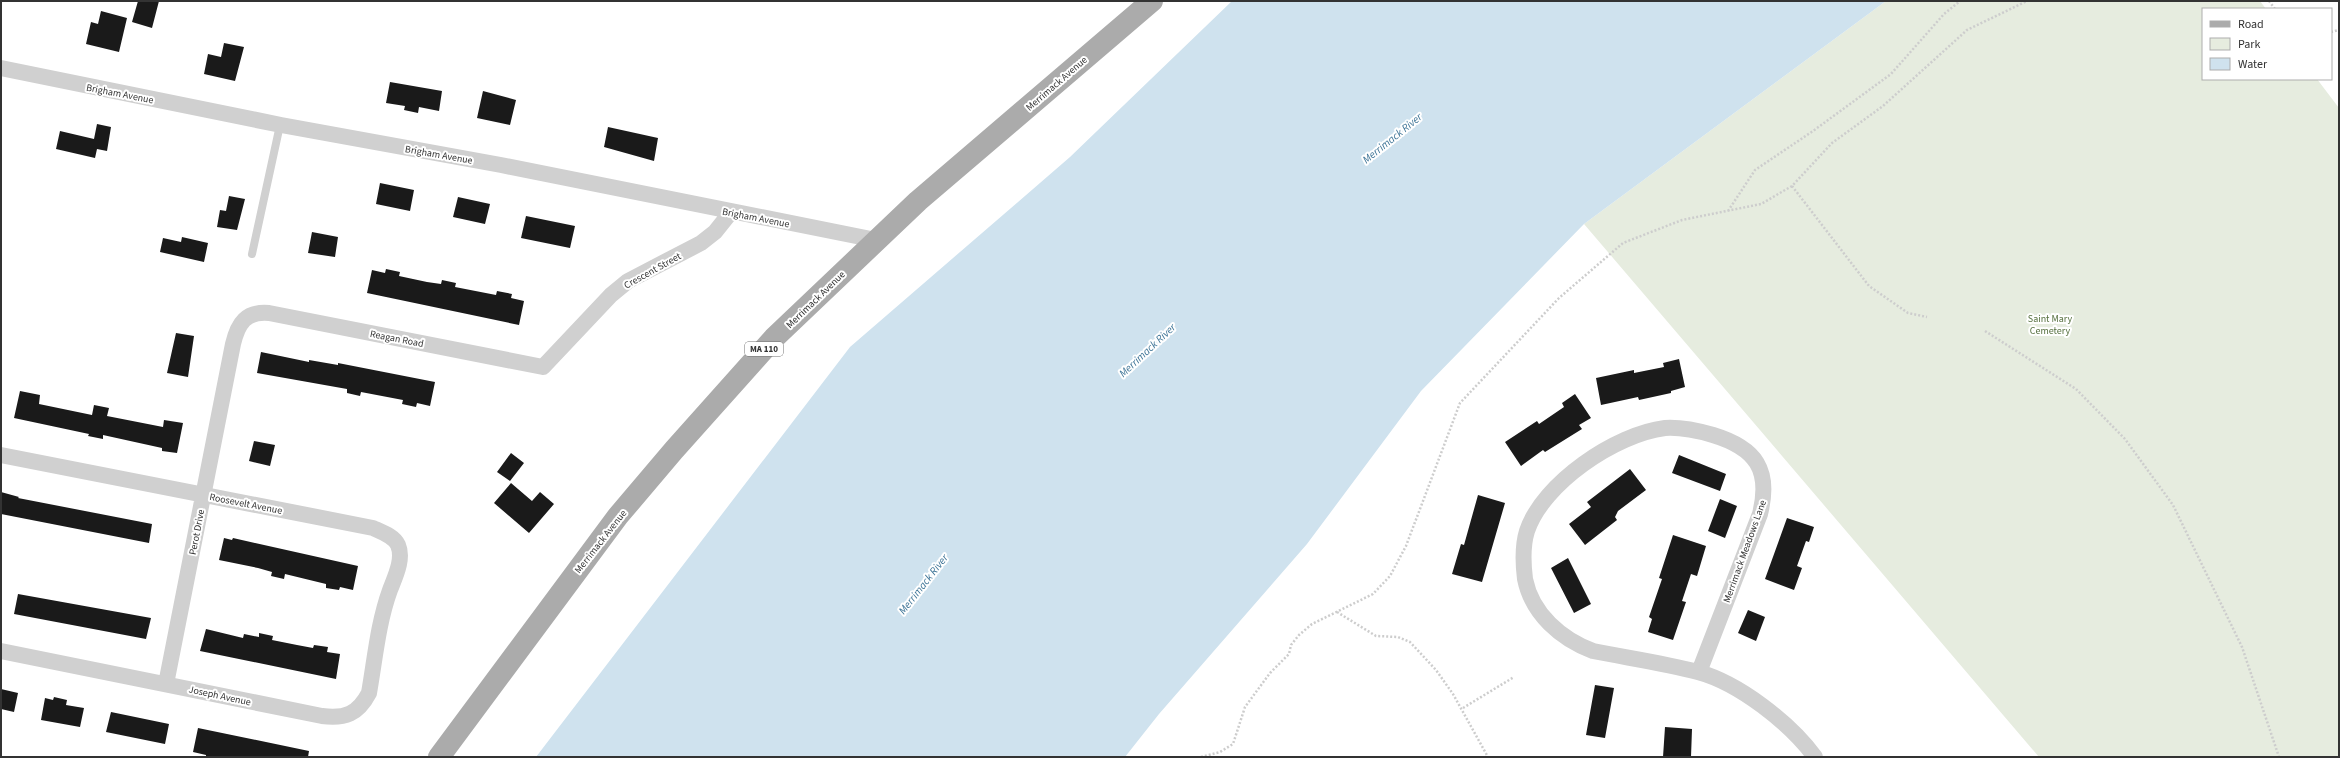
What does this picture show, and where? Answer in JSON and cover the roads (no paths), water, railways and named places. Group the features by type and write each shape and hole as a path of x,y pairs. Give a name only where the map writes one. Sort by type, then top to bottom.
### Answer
{"main road":[{"name":"Merrimack Avenue","path":"439,757 604,535 668,456 774,338 918,201 1152,1"}],"street":[{"name":"Brigham Avenue","path":"1,68 280,125 501,165 876,240"},
{"name":"Crescent Street","path":"543,366 616,290 628,281 701,243 716,232 731,212"},
{"name":"Reagan Road","path":"250,314 269,313 543,366"},
{"name":"Perot Drive","path":"166,684 235,336 242,321 250,314"},
{"name":"Merrimack Meadows Lane","path":"1699,672 1760,514 1764,497 1763,478 1756,462 1742,446 1704,432 1666,428 1629,437 1610,447 1589,461 1548,496 1536,513 1527,531 1523,551 1523,567 1526,584 1543,617 1563,637 1577,645 1593,651 1699,672 1722,681 1743,692 1791,730 1815,757"},
{"name":"Roosevelt Avenue","path":"1,455 373,528 389,535 398,545 400,558 379,632"},
{"name":"Joseph Avenue","path":"1,651 322,716 339,717 349,715 364,703 369,693 379,632"}],"lane":[{"path":"252,254 280,125"}],"water":[{"name":"Merrimack River","path":"1232,1 1886,1 1584,224 1421,391 1307,544 1159,714 1125,757 536,757 850,347 1070,157"}],"park label":[{"name":"Saint Mary Cemetery","path":"2050,324"}]}
